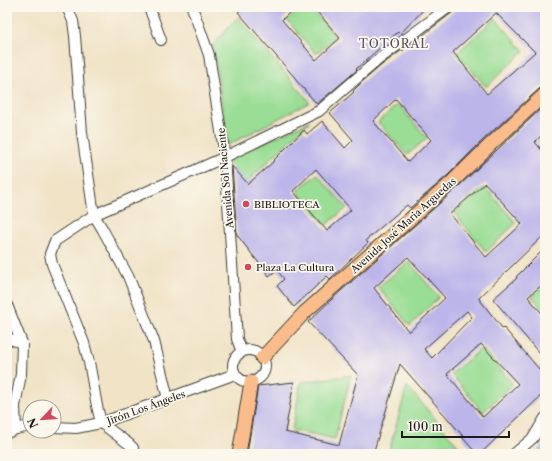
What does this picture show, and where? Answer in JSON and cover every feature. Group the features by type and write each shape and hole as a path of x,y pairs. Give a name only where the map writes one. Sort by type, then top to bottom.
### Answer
{"main road":[{"name":"Avenida José Maria Arguedas","path":"262,358 305,312 453,181 545,94"},
{"path":"239,454 251,382"}],"street":[{"path":"67,7 73,21 75,36 82,132 94,215 128,276 143,313 154,341 168,399"},
{"path":"149,7 161,40"},
{"name":"Avenida Sol Naciente","path":"192,7 209,56 225,157 237,339 242,352"},
{"path":"134,454 133,448 129,444 101,423 96,406 89,362 84,343 52,264 50,254 55,241 94,215 225,157 319,110 379,59 449,7"},
{"path":"7,305 22,343 20,374 11,431 22,428"},
{"path":"7,338 22,343"},
{"path":"251,350 260,354 262,358 265,368 260,377 256,380 251,382 242,380 235,374 233,364 238,355 242,352 251,350"},
{"name":"Jirón Los Ángeles","path":"62,427 85,427 101,423 235,374"},
{"path":"514,454 533,438 545,418"}],"green space":[{"path":"301,7 310,7 336,37 316,54 287,20"},
{"path":"238,17 310,102 228,145 213,45"},
{"path":"495,18 524,51 486,87 457,53"},
{"path":"398,104 427,138 407,155 378,122"},
{"path":"310,121 246,183 227,160"},
{"path":"545,135 545,152 537,142"},
{"path":"317,174 347,208 326,225 297,191"},
{"path":"485,187 516,223 486,252 454,213"},
{"path":"409,262 439,297 410,326 378,287"},
{"path":"545,285 545,312 532,296"},
{"path":"482,348 513,384 483,412 451,374"},
{"path":"351,375 335,439 292,430 301,382"},
{"path":"407,386 465,454 403,454 389,451"}],"building":[{"path":"244,7 295,7 282,20 316,60 340,38 313,7 426,7 400,34 398,32 317,104 238,12"},
{"path":"455,7 540,7 545,12 545,86 540,88 484,139 448,175 410,208 407,205 366,240 368,243 330,279 327,276 294,307 277,286 284,279 277,270 269,276 237,235 232,166 248,184 273,162 304,130 307,134 322,121 345,148 353,140 330,113 383,64 453,12","holes":["496,13 535,52 487,94 453,52","396,99 431,140 408,162 373,121","316,169 351,210 327,231 293,191"]},
{"path":"545,105 545,132 535,142 545,154 545,234 479,299 503,329 504,328 539,369 545,364 545,392 480,454 477,454 400,364 373,454 247,454 258,386 294,382 285,432 339,445 358,375 308,322 458,187","holes":["485,183 522,224 486,257 450,214","408,257 445,298 409,332 374,288","467,311 472,317 432,358 424,349","481,344 518,384 483,417 447,374"]},
{"path":"545,248 545,282 528,297 545,317 545,360 493,299 517,278 516,277"}],"place":[{"name":"BIBLIOTECA","path":"246,204"},
{"name":"Plaza La Cultura","path":"248,267"}],"district":[{"name":"TOTORAL","path":"394,44"}]}
